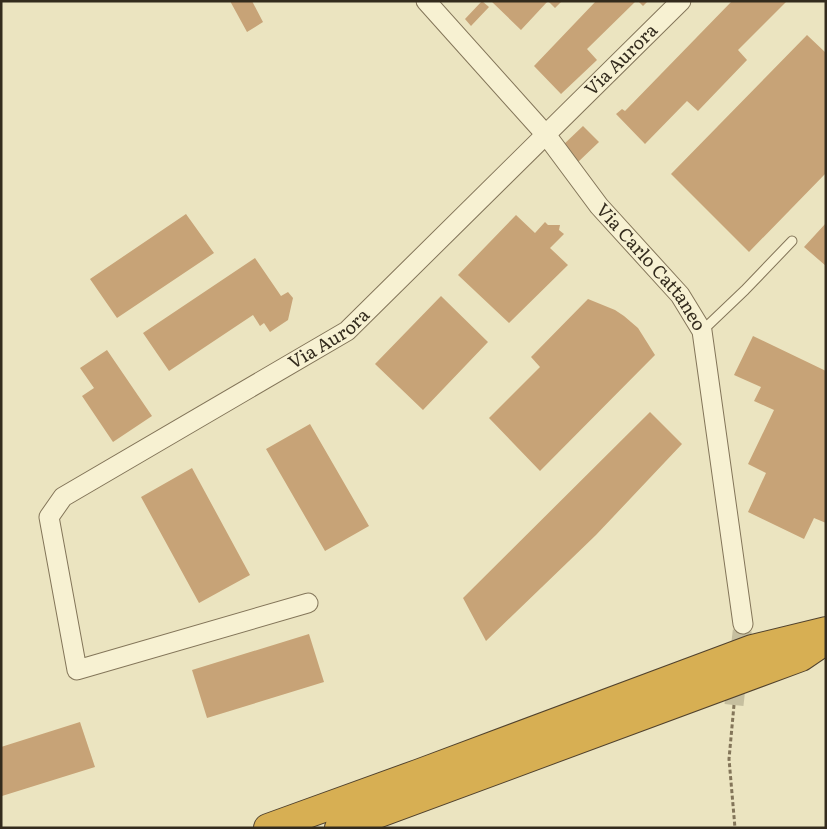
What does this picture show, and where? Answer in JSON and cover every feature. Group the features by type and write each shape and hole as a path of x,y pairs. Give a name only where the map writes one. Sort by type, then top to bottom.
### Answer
{"highway":[{"path":"268,828 752,649 826,617"},
{"path":"752,649 826,631"},
{"path":"339,828 813,654 826,640"}],"street":[{"name":"Via Carlo Cattaneo","path":"426,1 546,136 599,206 680,295 702,331 743,624"},
{"name":"Via Aurora","path":"308,603 77,670 49,517 63,497 347,331 681,1"}],"lane":[{"path":"702,331 792,241"}],"path":[{"path":"734,705 729,759 735,828"}],"building":[{"path":"230,1 252,1 263,22 247,32"},
{"path":"482,1 489,7 471,26 465,19"},
{"path":"491,1 548,1 521,30"},
{"path":"548,1 562,1 555,8"},
{"path":"596,1 636,1 587,49 597,60 561,94 534,66"},
{"path":"638,1 648,1 643,6"},
{"path":"732,1 787,1 738,50 747,60 698,111 687,101 645,144 616,114 622,109 625,111"},
{"path":"807,35 826,53 826,173 749,252 671,174"},
{"path":"583,126 599,142 577,163 562,146"},
{"path":"186,214 214,253 117,318 90,279"},
{"path":"516,215 535,233 545,222 548,225 560,225 559,230 564,234 550,248 568,265 509,323 458,275"},
{"path":"826,223 826,266 804,247"},
{"path":"255,258 281,296 288,292 293,298 288,320 270,332 264,323 260,326 253,315 169,371 143,333"},
{"path":"441,296 488,342 423,410 375,364"},
{"path":"588,299 615,310 624,316 638,328 655,355 540,471 489,418 540,367 531,357"},
{"path":"753,336 826,371 826,523 814,518 804,539 748,512 766,473 748,464 774,410 754,401 761,387 734,375"},
{"path":"107,350 152,416 113,442 82,396 94,388 80,368"},
{"path":"650,412 682,444 596,535 486,641 463,598"},
{"path":"310,424 369,526 325,551 266,449"},
{"path":"192,468 250,575 199,603 141,497"},
{"path":"309,634 324,682 207,718 192,670"},
{"path":"80,722 95,767 2,796 1,747"}],"tunnel":[{"path":"734,705 743,624"}]}
